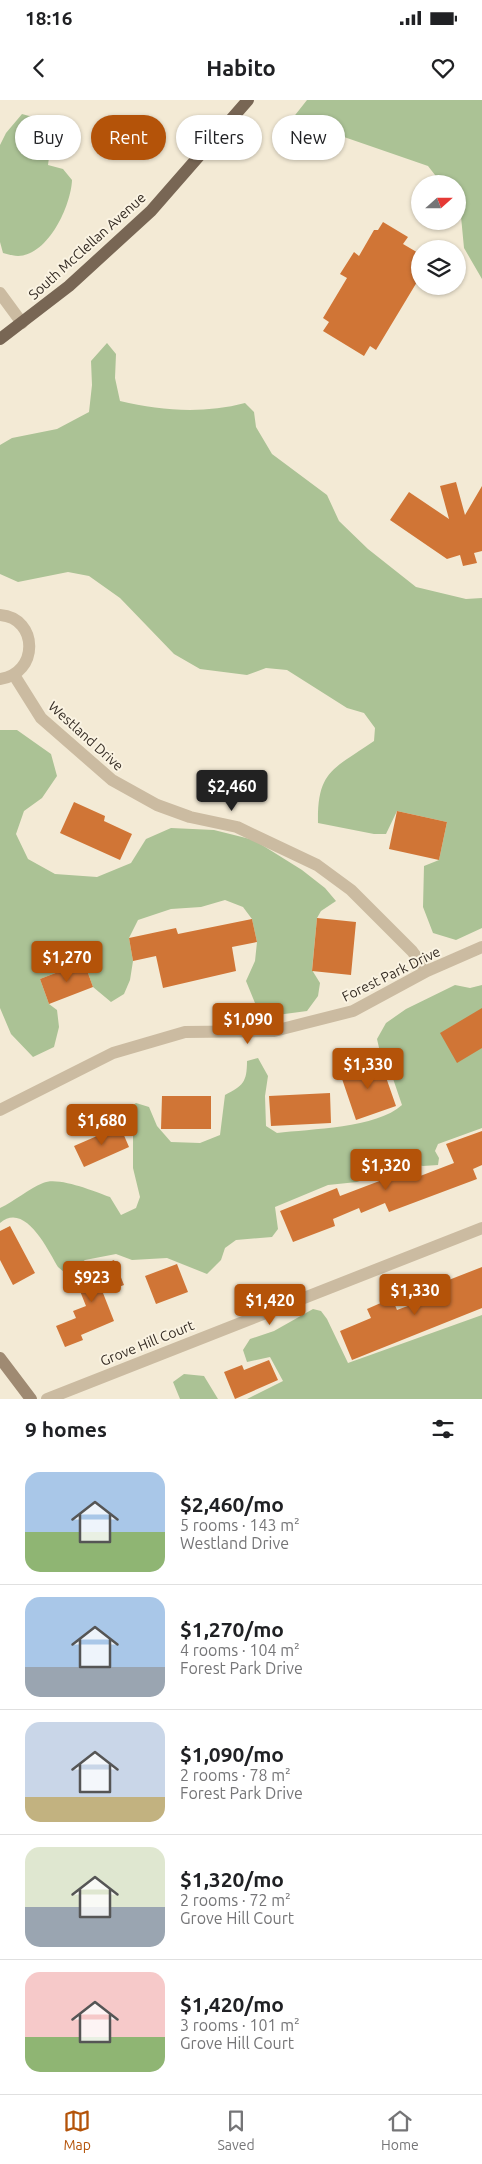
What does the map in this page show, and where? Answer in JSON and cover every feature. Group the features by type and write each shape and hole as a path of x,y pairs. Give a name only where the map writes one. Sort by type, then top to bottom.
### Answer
{"main road":[{"name":"South McClellan Avenue","path":"0,339 69,286 151,211 248,100"},
{"path":"0,1358 32,1399"}],"street":[{"path":"0,293 22,323"},
{"path":"0,615 17,621 26,631 30,643 29,656 24,667 14,676 0,679"},
{"name":"Westland Drive","path":"14,676 41,718 112,780 157,806 190,817 237,827 317,865 350,890 412,952 427,971"},
{"name":"Forest Park Drive","path":"0,1110 113,1053 185,1032 274,1031 353,1011 427,971 482,947"},
{"name":"Grove Hill Court","path":"47,1399 482,1228"}],"green space":[{"path":"307,100 482,100 482,279 466,251 466,240 463,240 462,230 466,230 466,175 435,175 428,166 345,137 345,115 295,115"},
{"path":"15,122 15,160 49,160 48,165 63,169 72,180 68,202 56,227 39,247 29,253 18,256 3,253 0,242 0,145 6,133"},
{"path":"107,343 116,354 115,378 120,401 182,410 214,409 245,403 254,412 256,427 272,454 327,495 339,521 368,549 416,587 466,599 482,598 482,928 456,940 433,933 423,907 424,866 439,860 447,822 397,811 386,834 374,834 318,823 318,805 325,781 338,765 374,741 375,728 364,713 347,708 287,670 266,668 247,675 200,669 174,654 120,598 89,576 68,572 18,582 0,574 0,445 12,438 57,429 89,412 92,385 91,361"},
{"path":"0,730 17,730 51,754 57,776 42,798 24,811 16,834 28,859 55,874 97,877 131,863 146,839 171,828 214,830 254,840 302,870 325,888 336,901 321,911 317,918 312,970 320,983 318,996 307,1011 277,1015 255,1003 246,981 255,961 257,942 252,919 243,907 225,900 201,907 171,909 138,920 129,938 133,961 130,980 124,994 111,1002 93,987 84,962 40,979 49,1004 57,1010 59,1027 54,1047 33,1057 11,1034 0,1008"},
{"path":"455,985 470,988 482,985 482,1128 438,1144 435,1151 439,1158 438,1165 423,1166 409,1163 357,1182 328,1185 275,1207 278,1229 272,1237 236,1240 225,1248 221,1260 207,1274 167,1258 132,1260 116,1254 85,1260 69,1271 64,1272 58,1267 35,1230 27,1223 18,1218 9,1218 0,1223 0,1208 37,1186 50,1181 67,1183 110,1197 121,1215 136,1208 140,1197 133,1168 133,1136 124,1123 123,1112 136,1103 149,1107 157,1126 171,1142 200,1143 220,1135 225,1095 240,1086 245,1079 247,1061 258,1058 268,1076 265,1096 266,1126 277,1133 360,1123 391,1113 402,1105 387,1061 380,1052 377,1039 386,1023 406,1009"},
{"path":"313,1309 321,1311 327,1319 348,1363 482,1315 482,1399 247,1399 283,1381 270,1357 247,1362 243,1350 250,1339 274,1331"},
{"path":"184,1374 204,1376 218,1399 180,1399 173,1382"}],"building":[{"path":"383,222 408,237 403,244 411,249 411,292 376,350 370,346 364,356 323,331 329,322 323,318 347,278 340,274 354,252 359,256 374,230 378,230"},
{"path":"456,482 465,515 482,486 482,551 474,553 477,563 463,566 460,555 447,559 390,520 409,492 449,519 440,486"},
{"path":"74,802 105,816 104,821 132,834 120,860 60,833"},
{"path":"397,811 447,822 439,860 389,849"},
{"path":"317,918 356,922 351,975 312,971"},
{"path":"252,919 257,942 232,947 236,971 163,988 156,956 133,961 129,938 176,928 178,934"},
{"path":"84,962 93,987 49,1004 40,979"},
{"path":"482,1008 482,1048 457,1063 440,1033"},
{"path":"380,1060 396,1106 356,1120 340,1073"},
{"path":"330,1093 331,1123 271,1126 269,1096"},
{"path":"162,1096 211,1096 211,1129 161,1129"},
{"path":"120,1126 129,1147 84,1167 74,1146"},
{"path":"482,1131 482,1165 473,1169 477,1179 389,1212 385,1203 361,1213 359,1208 333,1219 335,1226 293,1242 280,1211 337,1188 340,1196 411,1169 415,1178 454,1163 446,1144"},
{"path":"10,1226 35,1273 13,1285 0,1260 0,1231"},
{"path":"114,1260 124,1285 103,1293 114,1321 81,1335 83,1340 65,1347 56,1326 76,1318 73,1311 86,1306 74,1276"},
{"path":"177,1264 188,1292 156,1304 145,1276"},
{"path":"482,1267 482,1308 352,1360 340,1331 371,1318 367,1309 392,1298 397,1310 445,1292 441,1283"},
{"path":"269,1360 278,1380 235,1399 224,1372 242,1365 244,1370"}]}
